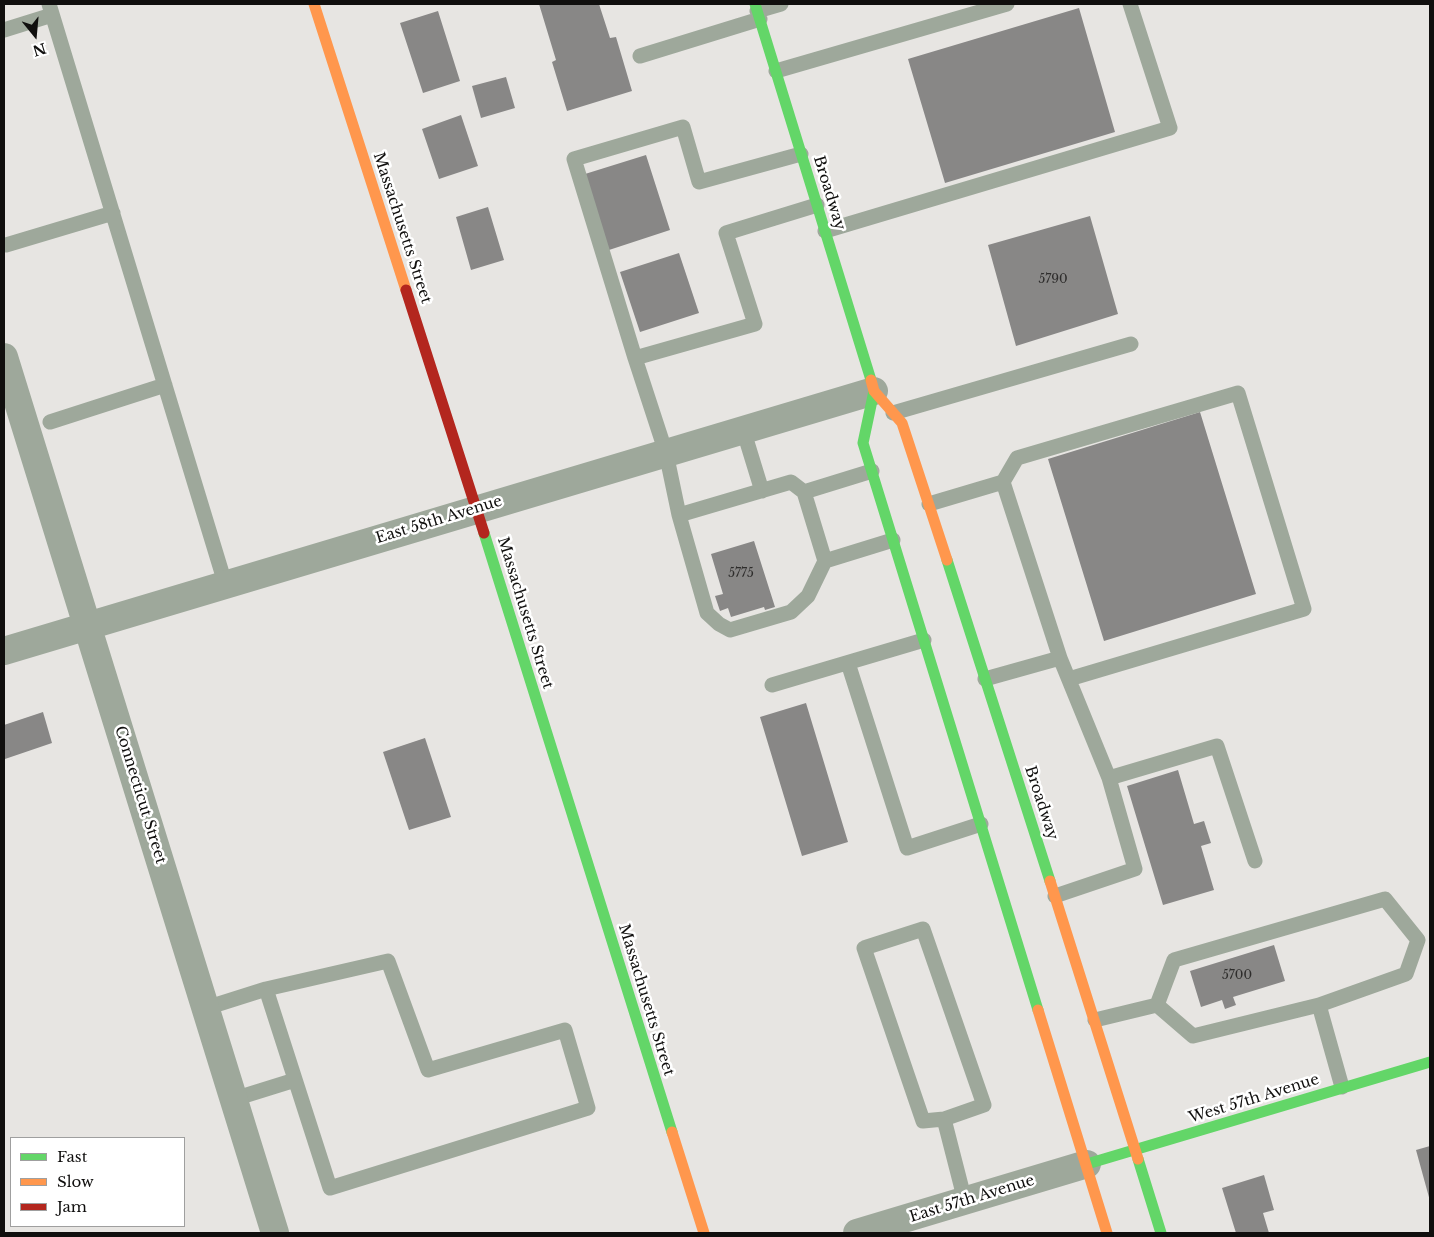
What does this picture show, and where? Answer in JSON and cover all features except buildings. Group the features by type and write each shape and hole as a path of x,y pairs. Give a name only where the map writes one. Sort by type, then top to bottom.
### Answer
{"main road":[{"name":"Massachusetts Street","path":"314,4 476,509 704,1233"},
{"name":"Broadway","path":"757,11 874,391 902,423 929,504 1095,1020 1161,1233"},
{"name":"Broadway","path":"874,391 863,443 1107,1233"},
{"name":"West 57th Avenue","path":"1087,1164 1430,1062"}],"street":[{"name":"Connecticut Street","path":"4,357 276,1233"},
{"name":"East 58th Avenue","path":"4,651 874,391"},
{"name":"East 57th Avenue","path":"857,1233 908,1226 965,1201 1087,1164"}],"lane":[{"path":"640,56 757,11 781,4"},
{"path":"776,71 1007,4"},
{"path":"825,231 1170,128 1130,4"},
{"path":"4,30 51,10 225,584"},
{"path":"678,515 791,482 804,492 825,560 808,596 791,612 730,630 719,624 707,613 678,515 666,453 574,159 682,127 699,182 801,154"},
{"path":"635,358 755,324 726,233 817,205"},
{"path":"6,245 113,213"},
{"path":"894,413 1131,344"},
{"path":"50,422 165,385"},
{"path":"929,504 1004,482 1017,458 1238,393 1304,609 1068,679"},
{"path":"743,429 762,491"},
{"path":"804,492 872,471"},
{"path":"1004,482 1060,658 1109,778 1135,869 1055,896"},
{"path":"825,560 893,540"},
{"path":"772,685 924,640"},
{"path":"986,679 1060,658"},
{"path":"848,663 907,848 981,824"},
{"path":"1109,778 1217,746 1255,861"},
{"path":"1386,898 1418,940 1406,974 1319,1005 1193,1036 1157,1005 1174,960 1386,898"},
{"path":"923,930 984,1106 944,1119 923,1121 864,948 923,930"},
{"path":"206,1008 266,989 388,961 428,1070 565,1030 588,1108 330,1188 266,989"},
{"path":"1095,1020 1157,1005"},
{"path":"1319,1005 1342,1088"},
{"path":"234,1099 295,1080"},
{"path":"944,1119 965,1201"}],"traffic: fast":[{"path":"755,4 871,380"},
{"path":"874,391 863,443 1038,1010"},
{"path":"484,533 672,1132"},
{"path":"947,560 1050,881"},
{"path":"1087,1164 1430,1062"},
{"path":"1138,1159 1161,1233"}],"traffic: slow":[{"path":"314,4 406,290"},
{"path":"871,380 874,391 902,423 947,560"},
{"path":"1050,881 1138,1159"},
{"path":"1038,1010 1107,1233"},
{"path":"672,1132 704,1233"}],"traffic: jam":[{"path":"406,290 484,533"}]}
